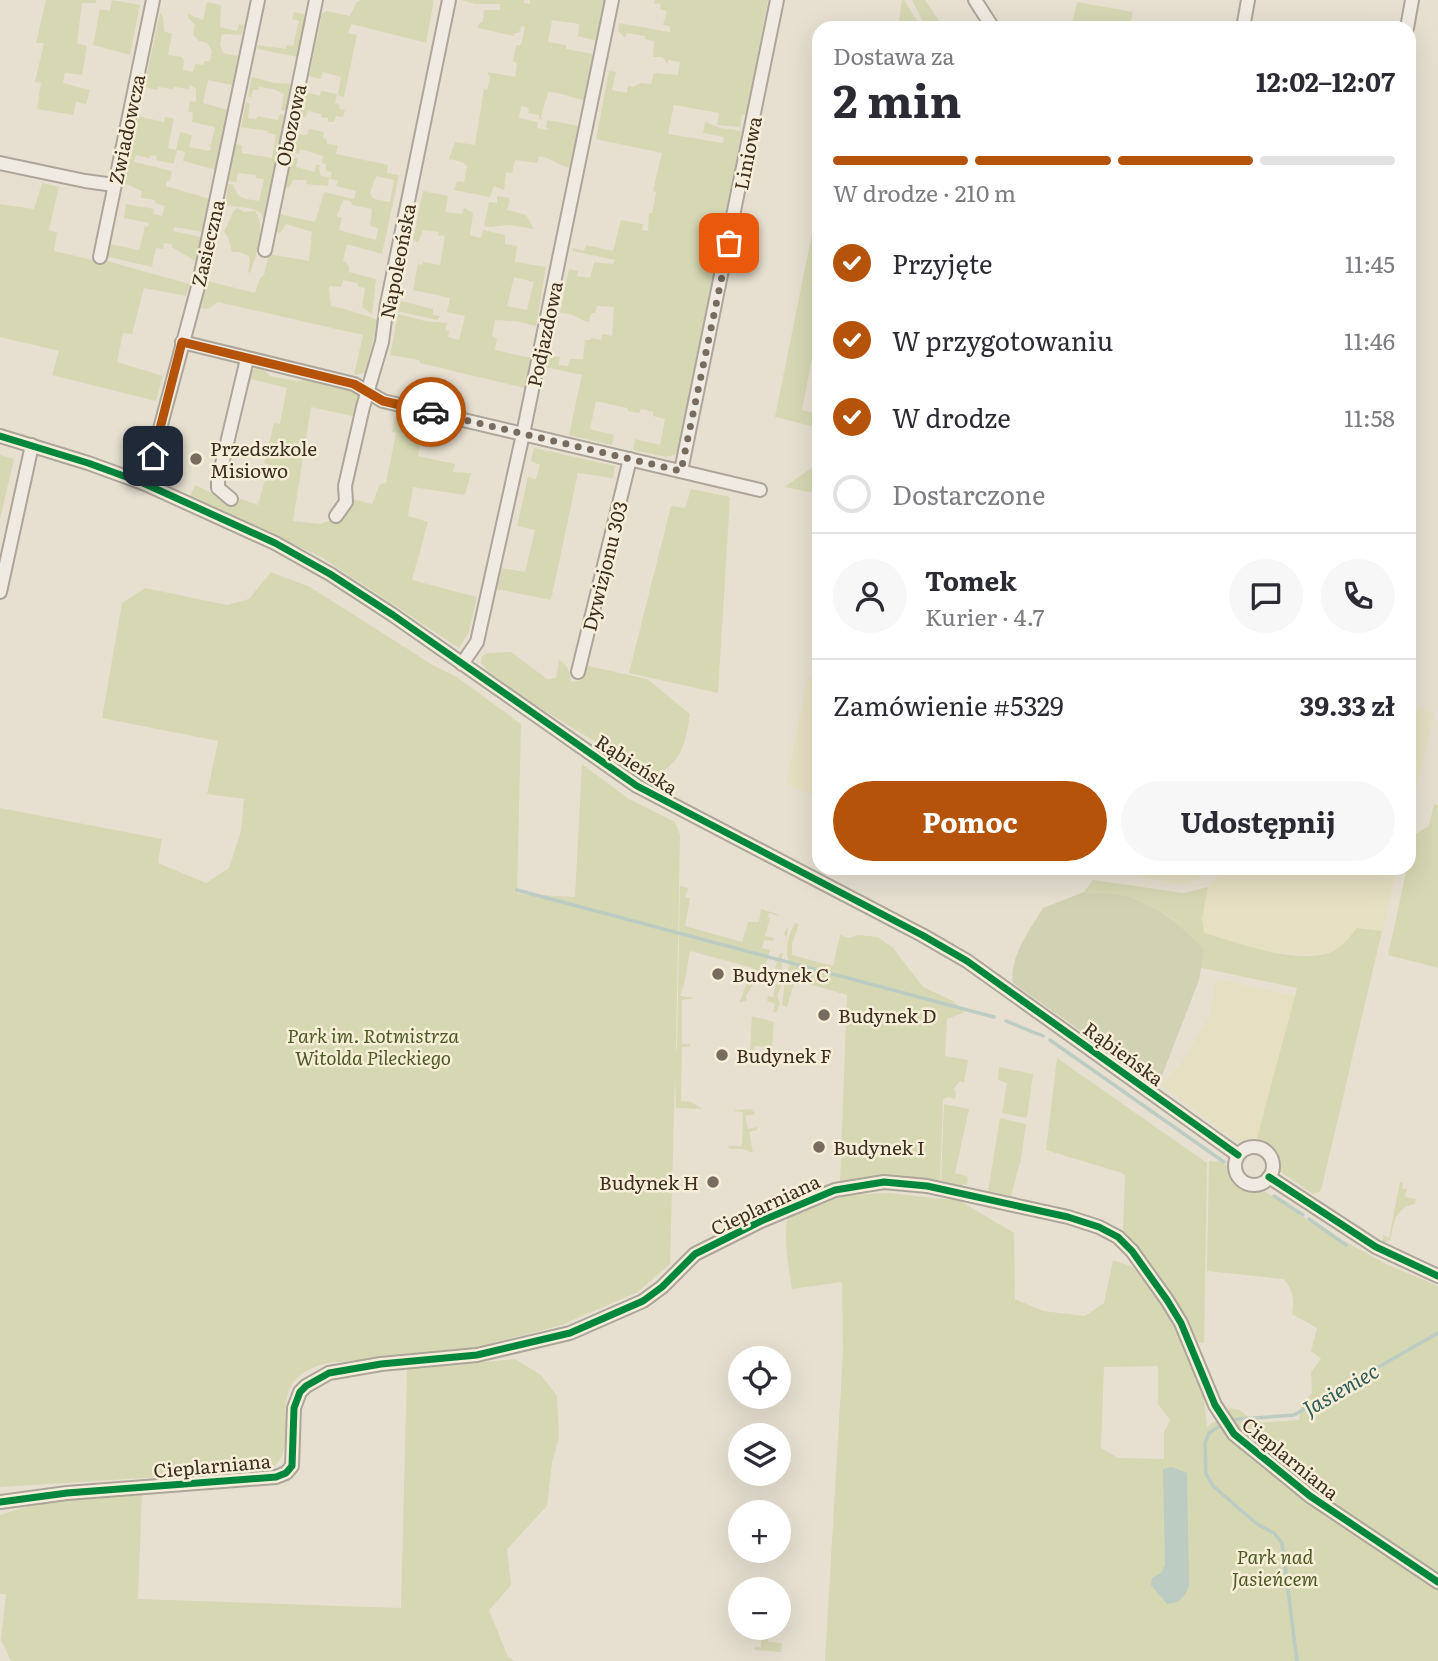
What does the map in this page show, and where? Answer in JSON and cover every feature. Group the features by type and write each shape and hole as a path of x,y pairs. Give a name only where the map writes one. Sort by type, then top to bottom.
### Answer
{"street":[{"name":"Zwiadowcza","path":"100,257 153,0"},
{"name":"Zasieczna","path":"143,483 157,441 212,226 258,0"},
{"name":"Obozowa","path":"265,250 316,0"},
{"name":"Napoleońska","path":"336,516 346,502 345,486 382,342 449,0"},
{"name":"Podjazdowa","path":"462,664 477,642 523,434 612,0"},
{"name":"Liniowa","path":"681,471 777,0"},
{"path":"975,0 988,21"},
{"path":"1244,21 1248,0"},
{"path":"1408,21 1412,0"},
{"path":"0,163 114,185"},
{"path":"182,342 354,384 383,401 760,490"},
{"path":"231,499 218,488 218,481 247,359"},
{"name":"Rąbieńska","path":"0,436 143,483 312,563 648,792 922,935 975,967 1238,1155"},
{"path":"0,592 32,446"},
{"name":"Dywizjonu 303","path":"578,672 630,459"},
{"path":"1251,1147 1265,1151 1272,1163 1269,1177 1260,1184 1243,1181 1236,1172 1238,1155 1251,1147"},
{"path":"1269,1177 1376,1247 1438,1276"},
{"name":"Cieplarniana","path":"0,1502 67,1493 276,1477 286,1473 292,1466 296,1399 306,1386 320,1377 350,1369 486,1353 570,1333 643,1301 662,1287 695,1254 761,1221 835,1190 884,1182 927,1186 1051,1213 1092,1224 1112,1233 1132,1251 1167,1300 1181,1323 1225,1423 1240,1441 1310,1496 1438,1582"}],"shaded area":[{"path":"808,676 812,677 812,795 786,784"},
{"path":"1416,706 1434,714 1416,791"},
{"path":"1131,875 1202,875 1183,885"},
{"path":"1218,875 1395,875 1382,931 1357,928 1345,943 1329,953 1301,955 1256,950 1204,933 1202,918 1208,887"},
{"path":"1216,979 1295,996 1253,1153 1161,1085 1182,1062 1209,1017"},
{"path":"1172,1467 1187,1473 1189,1586 1181,1599 1167,1604 1151,1585 1152,1578 1162,1572 1165,1564 1163,1469"}],"green space":[{"path":"46,0 96,0 96,3 82,3 77,43 87,46 82,75 65,73 63,83 90,90 86,104 76,102 73,115 37,109 41,83 35,82 44,43 36,43"},
{"path":"112,0 140,5 130,55 93,45 100,9 110,11"},
{"path":"361,0 434,0 426,43 351,24 348,33 357,35 344,97 338,95 341,77 323,72 321,79 309,76 322,14 326,11 350,16 356,3"},
{"path":"461,0 524,0 524,3 530,4 530,0 607,0 597,41 578,36 579,24 552,20 548,42 566,45 566,49 593,54 584,100 548,92 541,117 543,120 539,119 539,115 528,113 529,108 521,106 519,118 538,122 537,128 549,130 546,127 547,120 579,126 570,168 539,156 537,163 515,160 512,173 506,172 504,190 494,186 490,197 454,190 457,181 464,182 467,166 449,159 455,142 475,145 484,89 487,90 490,77 487,72 515,77 517,64 513,61 516,45 521,45 525,27 521,26 519,33 514,36 478,28 483,21 484,10 500,10 500,4 476,4"},
{"path":"655,0 768,0 746,115 742,115 740,127 717,125 719,113 674,105 668,134 723,143 724,137 703,133 705,122 720,128 742,131 677,454 666,457 633,450 635,439 660,445 665,419 641,409 639,413 596,401 590,429 614,435 612,445 569,435 582,375 545,367 551,355 560,357 559,365 568,366 570,359 583,359 585,340 601,340 602,334 612,336 614,307 597,306 595,313 591,313 589,322 560,313 569,269 578,271 577,276 590,278 594,262 613,264 615,260 573,251 573,248 584,251 586,245 613,251 621,220 643,224 642,230 648,231 649,213 652,213 656,192 653,191 662,153 596,139 609,71 616,72 612,90 627,93 628,86 651,84 654,73 678,75 680,62 668,60 668,64 662,57 653,57 654,41 645,39 645,36 627,33 625,38 618,31 619,23 670,32 670,26 663,25 667,11 660,9 661,4 654,3"},
{"path":"902,0 904,0 918,21 899,21"},
{"path":"912,0 925,0 939,21 922,21"},
{"path":"207,2 221,5 220,27 237,31 239,24 244,25 241,35 222,34 220,44 223,53 238,56 232,85 208,80 203,103 228,110 216,170 183,161 185,152 177,150 174,164 156,160 157,156 151,155 149,158 136,155 134,162 172,171 166,186 210,199 202,232 175,227 173,231 201,237 195,261 172,247 172,244 164,243 163,249 156,248 152,267 109,257 107,261 190,284 186,296 144,288 132,334 123,333 117,362 163,376 156,401 52,375 59,351 0,337 0,204 34,209 42,183 59,187 49,230 57,233 54,251 101,262 108,257 109,244 139,250 145,226 148,227 149,223 124,218 126,204 154,209 153,214 162,216 165,206 155,203 155,200 141,198 142,191 123,183 137,116 164,122 165,117 174,118 168,148 176,150 180,132 192,135 189,147 210,151 211,147 207,144 211,145 215,127 192,122 193,113 188,111 190,101 196,102 196,89 190,85 189,89 158,87 157,90 144,87 160,13 164,31 172,34 168,55 182,57 183,70 193,72 195,64 203,65 205,61 210,61 212,51 207,43 199,41 193,35 195,24 188,18 188,14 203,20"},
{"path":"1077,2 1133,12 1131,21 1073,21"},
{"path":"294,12 308,15 298,57 257,49 258,45 286,49 287,45 293,46 299,21 292,19"},
{"path":"252,77 274,83 294,84 288,111 281,110 284,94 273,89 259,87 258,90 253,90 251,98 248,96"},
{"path":"321,91 337,94 335,103 345,110 343,117 336,116 334,122 328,122 328,118 321,117 321,114 308,111 306,117 300,117 305,92 320,96"},
{"path":"246,102 250,104 248,118 256,119 258,116 278,120 280,114 285,116 264,227 262,214 254,209 226,205 228,184 233,184 242,197 259,201 264,179 238,173 236,182 229,181 235,144 242,145 242,153 272,158 276,135 268,131 241,127"},
{"path":"309,129 324,132 323,138 327,140 327,144 338,145 336,154 388,165 387,173 399,175 382,254 347,244 343,260 349,266 349,272 376,279 372,314 362,307 365,288 343,280 341,287 329,286 331,306 378,320 365,373 354,375 363,335 218,302 208,309 201,308 207,281 255,293 260,278 264,275 269,254 309,261 312,232 286,224 280,233 277,232 280,214 315,222 324,192 354,199 356,191 336,186 338,181 330,179 332,172 326,171 326,164 322,163 323,156 300,149 299,154 292,152 294,134 307,135","holes":["376,176 394,180 390,202 374,199 370,193","343,200 351,201 352,205 372,209 370,226 378,228 376,240 339,230 342,218 337,216"]},
{"path":"291,157 298,158 296,167 315,172 316,165 320,165 321,176 329,177 328,186 306,184 307,180 293,180 289,188 285,187"},
{"path":"423,191 448,196 445,212 462,214 464,208 473,213 470,235 481,238 483,230 505,235 505,244 517,246 515,262 546,267 536,326 495,320 492,336 497,338 495,350 531,358 525,388 390,355 398,314 447,323 445,330 449,331 448,337 459,340 465,316 447,312 450,298 413,290 418,264 423,265 423,262 440,265 445,236 438,235 439,232 423,230 418,242 413,240","holes":["514,277 534,282 527,310 507,306"]},
{"path":"497,196 510,198 507,210 526,215 534,229 509,225 484,226 489,202 497,203"},
{"path":"237,208 244,212 255,211 260,225 259,241 250,273 249,256 232,252 224,232"},
{"path":"812,234 812,359 802,410 812,412 812,426 775,417"},
{"path":"401,301 433,309 433,315 440,316 437,320 398,311"},
{"path":"263,369 270,376 296,381 309,379 353,389 360,395 356,417 311,407 293,521 320,524 346,515 352,499 372,504 380,484 386,483 396,433 392,432 396,413 415,418 409,436 420,443 418,456 455,464 453,472 471,473 465,495 413,487 408,516 428,522 412,580 477,597 469,632 459,648 321,557 190,496 195,485 226,500 232,496 258,505 269,465 264,463 274,423 280,424 287,388 251,379 247,393 244,392 250,371"},
{"path":"534,448 615,466 613,478 578,473 551,600 497,589 502,568 525,572 535,530 517,526 528,477 536,479 540,465 531,461"},
{"path":"0,455 14,459 0,519"},
{"path":"812,468 812,493 784,487"},
{"path":"691,489 730,497 718,693 629,673 671,506 685,508"},
{"name":"Park im. Rotmistrza Witolda Pileckiego","path":"271,572 310,587 436,667 457,677 521,724 517,894 575,897 582,764 629,799 675,822 680,835 674,1050 677,1048 680,886 688,888 685,897 690,898 685,926 742,942 748,922 759,922 761,909 777,914 778,916 769,913 768,917 770,918 765,936 774,938 773,941 764,940 762,948 770,950 764,972 760,973 746,996 747,1000 739,1003 753,968 690,951 680,996 695,998 682,1000 682,1044 690,1046 682,1047 681,1101 691,1102 703,1109 676,1108 675,1077 670,1264 638,1292 559,1326 469,1349 327,1363 305,1371 293,1383 287,1397 285,1443 281,1457 271,1470 0,1487 0,808 162,839 158,863 206,883 229,868 241,831 244,799 207,794 218,741 102,718 122,603 145,588 227,605 249,599"},
{"path":"511,652 547,679 556,678 559,660 568,669 571,682 581,680 588,666 647,679 690,714 684,743 677,758 653,777 540,708 489,672 481,663 482,656 487,653"},
{"path":"1434,804 1438,805 1438,968 1388,955 1405,875 1416,875 1416,834 1429,826"},
{"path":"1093,880 1184,893 1208,887 1202,918 1204,933 1282,954 1314,956 1329,953 1341,946 1357,928 1382,931 1321,1191 1313,1194 1253,1153 1297,988 1197,967 1203,949 1186,930 1164,914 1129,897 1113,893 1084,892"},
{"path":"1084,892 1117,894 1142,902 1176,923 1204,950 1199,980 1158,1086 1013,983 1017,953 1043,908"},
{"path":"795,923 799,924 792,944 792,955 833,966 840,935 849,938 858,935 878,937 893,948 923,987 953,1001 965,1012 947,1019 945,1056 968,1060 964,1082 960,1081 954,1088 955,1100 950,1097 943,1099 940,1183 914,1177 890,1176 840,1183 847,995 795,980 787,1007 782,1005 786,972 790,964 788,943"},
{"path":"784,951 782,959 782,972 775,969 779,954"},
{"path":"782,974 777,996 780,1003 776,1013 773,1012 775,1004 767,1001 768,996 773,997"},
{"path":"752,1016 774,1022 772,1047 755,1046 754,1050 750,1050"},
{"path":"1057,1058 1207,1163 1204,1343 1197,1342 1174,1297 1123,1231 1125,1176 1046,1150"},
{"path":"999,1067 1033,1074 1027,1118 1002,1113 1007,1083 998,1080"},
{"path":"944,1104 969,1109 955,1173 968,1177 967,1185 963,1184 962,1187 941,1182"},
{"path":"751,1109 755,1114 745,1116 748,1129 757,1127 757,1130 749,1132 753,1153 743,1149 729,1149 728,1146 742,1146 743,1112 734,1111"},
{"path":"1000,1118 1026,1124 1021,1159 1011,1196 988,1191"},
{"name":"Park nad Jasieńcem","path":"1209,1161 1221,1162 1312,1223 1386,1264 1438,1286 1438,1661 825,1661 843,1353 842,1282 792,1289 786,1245 787,1218 846,1195 890,1193 960,1201 1014,1233 1015,1299 1043,1311 1085,1316 1104,1303 1113,1260 1133,1267 1160,1302 1178,1334 1204,1398 1207,1427 1218,1419 1226,1430 1229,1408 1240,1410 1256,1423 1299,1420 1301,1404 1312,1393 1311,1372 1321,1359 1311,1351 1317,1328 1292,1314 1292,1295 1283,1279 1207,1271","holes":["1158,1366 1158,1404 1170,1420 1164,1432 1164,1459 1118,1458 1101,1448 1104,1367"]},
{"path":"1400,1182 1403,1183 1402,1188 1407,1189 1405,1197 1416,1199 1415,1204 1399,1212 1390,1240 1383,1244 1383,1235 1389,1238"},
{"path":"515,1359 541,1375 557,1396 559,1439 552,1462 547,1506 507,1549 511,1585 489,1610 508,1657 515,1661 11,1661 1,1640 6,1594 0,1594 0,1515 35,1504 142,1491 138,1599 401,1608 407,1369"},
{"path":"761,1640 782,1643 781,1652 755,1650 755,1647 761,1647"}],"waterway":[{"path":"517,890 994,1017"},
{"path":"1006,1021 1043,1036"},
{"path":"1050,1040 1224,1162"},
{"path":"1274,1196 1303,1215"},
{"path":"1309,1219 1346,1245"},
{"name":"Jasieniec","path":"1229,1420 1294,1415 1438,1333"},
{"name":"Jasieniec","path":"1223,1424 1209,1433 1205,1443 1206,1474 1213,1486 1257,1524 1274,1533 1282,1543 1297,1661"}],"cycle path":[{"path":"0,436 143,483 275,543 330,574 637,786 967,961 1238,1155"},
{"path":"1269,1177 1376,1247 1438,1276"},
{"path":"0,1502 67,1493 276,1477 286,1473 292,1466 294,1408 300,1392 329,1373 381,1364 477,1355 570,1333 643,1301 662,1287 695,1254 761,1221 835,1190 884,1182 927,1186 1068,1217 1099,1227 1118,1237 1132,1251 1181,1323 1215,1405 1234,1434 1310,1496 1438,1582"}],"way so far":[{"path":"431,412 681,471 729,243"}],"place":[{"name":"Przedszkole Misiowo","path":"196,459"},
{"name":"Budynek C","path":"718,974"},
{"name":"Budynek D","path":"824,1015"},
{"name":"Budynek F","path":"722,1055"},
{"name":"Budynek I","path":"819,1147"},
{"name":"Budynek H","path":"713,1182"}],"route":[{"path":"153,456 182,342 354,384 383,401 431,412"}]}
